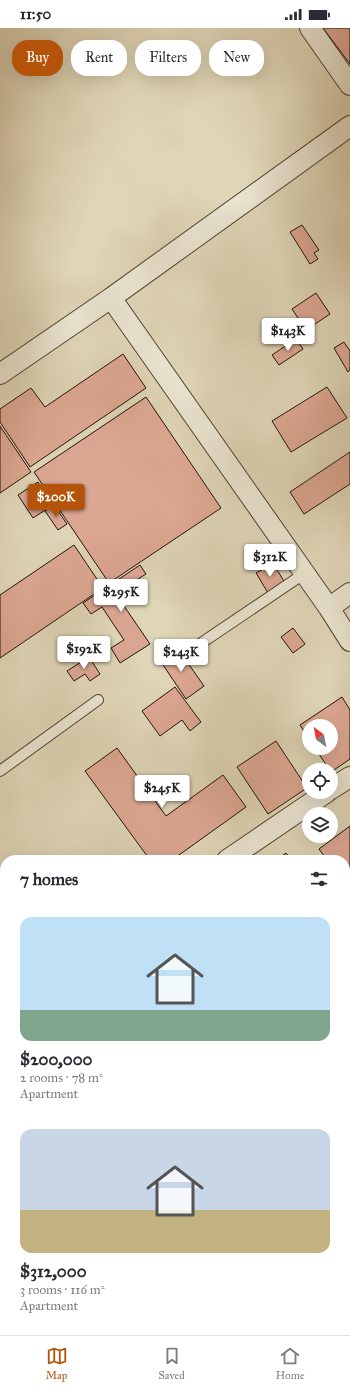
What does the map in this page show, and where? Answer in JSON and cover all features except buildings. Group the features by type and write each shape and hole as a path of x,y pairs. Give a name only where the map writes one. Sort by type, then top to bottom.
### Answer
{"street":[{"path":"310,28 350,85"},
{"path":"0,374 111,298 350,126"},
{"path":"111,298 329,608 350,641"},
{"path":"329,608 350,592"},
{"path":"338,784 350,776"},
{"path":"234,855 317,799"}],"lane":[{"path":"191,650 305,574"},
{"path":"0,771 98,700"}]}
